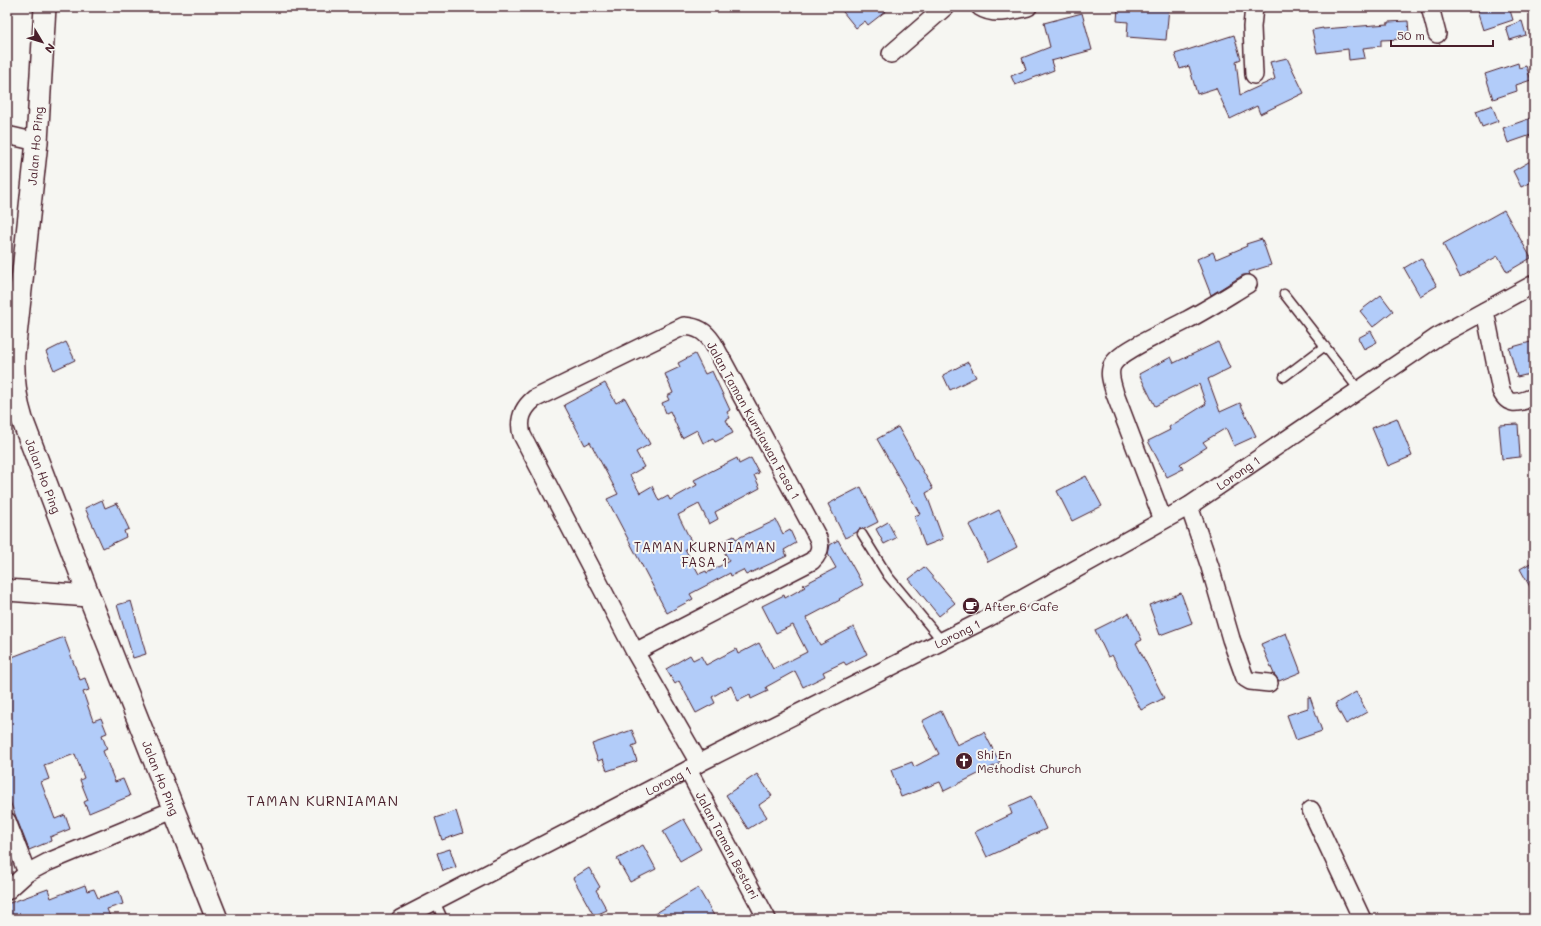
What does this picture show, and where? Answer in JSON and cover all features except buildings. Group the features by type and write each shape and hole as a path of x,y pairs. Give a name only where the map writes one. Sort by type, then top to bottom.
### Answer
{"street":[{"name":"Jalan Ho Ping","path":"45,7 37,142 14,354 13,376 16,401 89,596 172,810 217,919"},
{"path":"891,54 945,7"},
{"path":"980,7 988,11 999,12 1028,7"},
{"path":"1254,7 1252,27 1254,75"},
{"path":"1430,7 1437,34"},
{"path":"7,135 37,142"},
{"path":"1163,520 1116,394 1110,369 1123,353 1188,319 1248,284"},
{"name":"Lorong 1","path":"400,919 694,767 988,618 1189,506 1437,337 1534,284"},
{"path":"1485,311 1501,391 1504,397 1508,401 1514,403 1534,397"},
{"name":"Jalan Taman Kurniawan Fasa 1","path":"635,652 812,560 816,557 820,547 817,536 713,343 708,335 693,327 684,326 534,399 525,407 520,418 520,427 522,435 694,767"},
{"path":"1189,506 1210,567 1244,678 1250,681 1268,683"},
{"path":"7,590 89,596"},
{"name":"Jalan Taman Bestari","path":"694,767 762,917"},
{"path":"7,891 27,873 48,862 172,810"},
{"path":"1311,810 1362,919"},
{"path":"7,821 27,873"}],"lane":[{"path":"1284,294 1359,390"},
{"path":"1284,377 1325,346"},
{"path":"862,534 888,576 942,641"},
{"path":"435,901 443,919"}],"place":[{"name":"After 6 Cafe","path":"971,606"},
{"name":"Shi En Methodist Church","path":"964,761"}],"district":[{"name":"TAMAN KURNIAMAN FASA 1","path":"705,554"},
{"name":"TAMAN KURNIAMAN","path":"323,800"}]}
